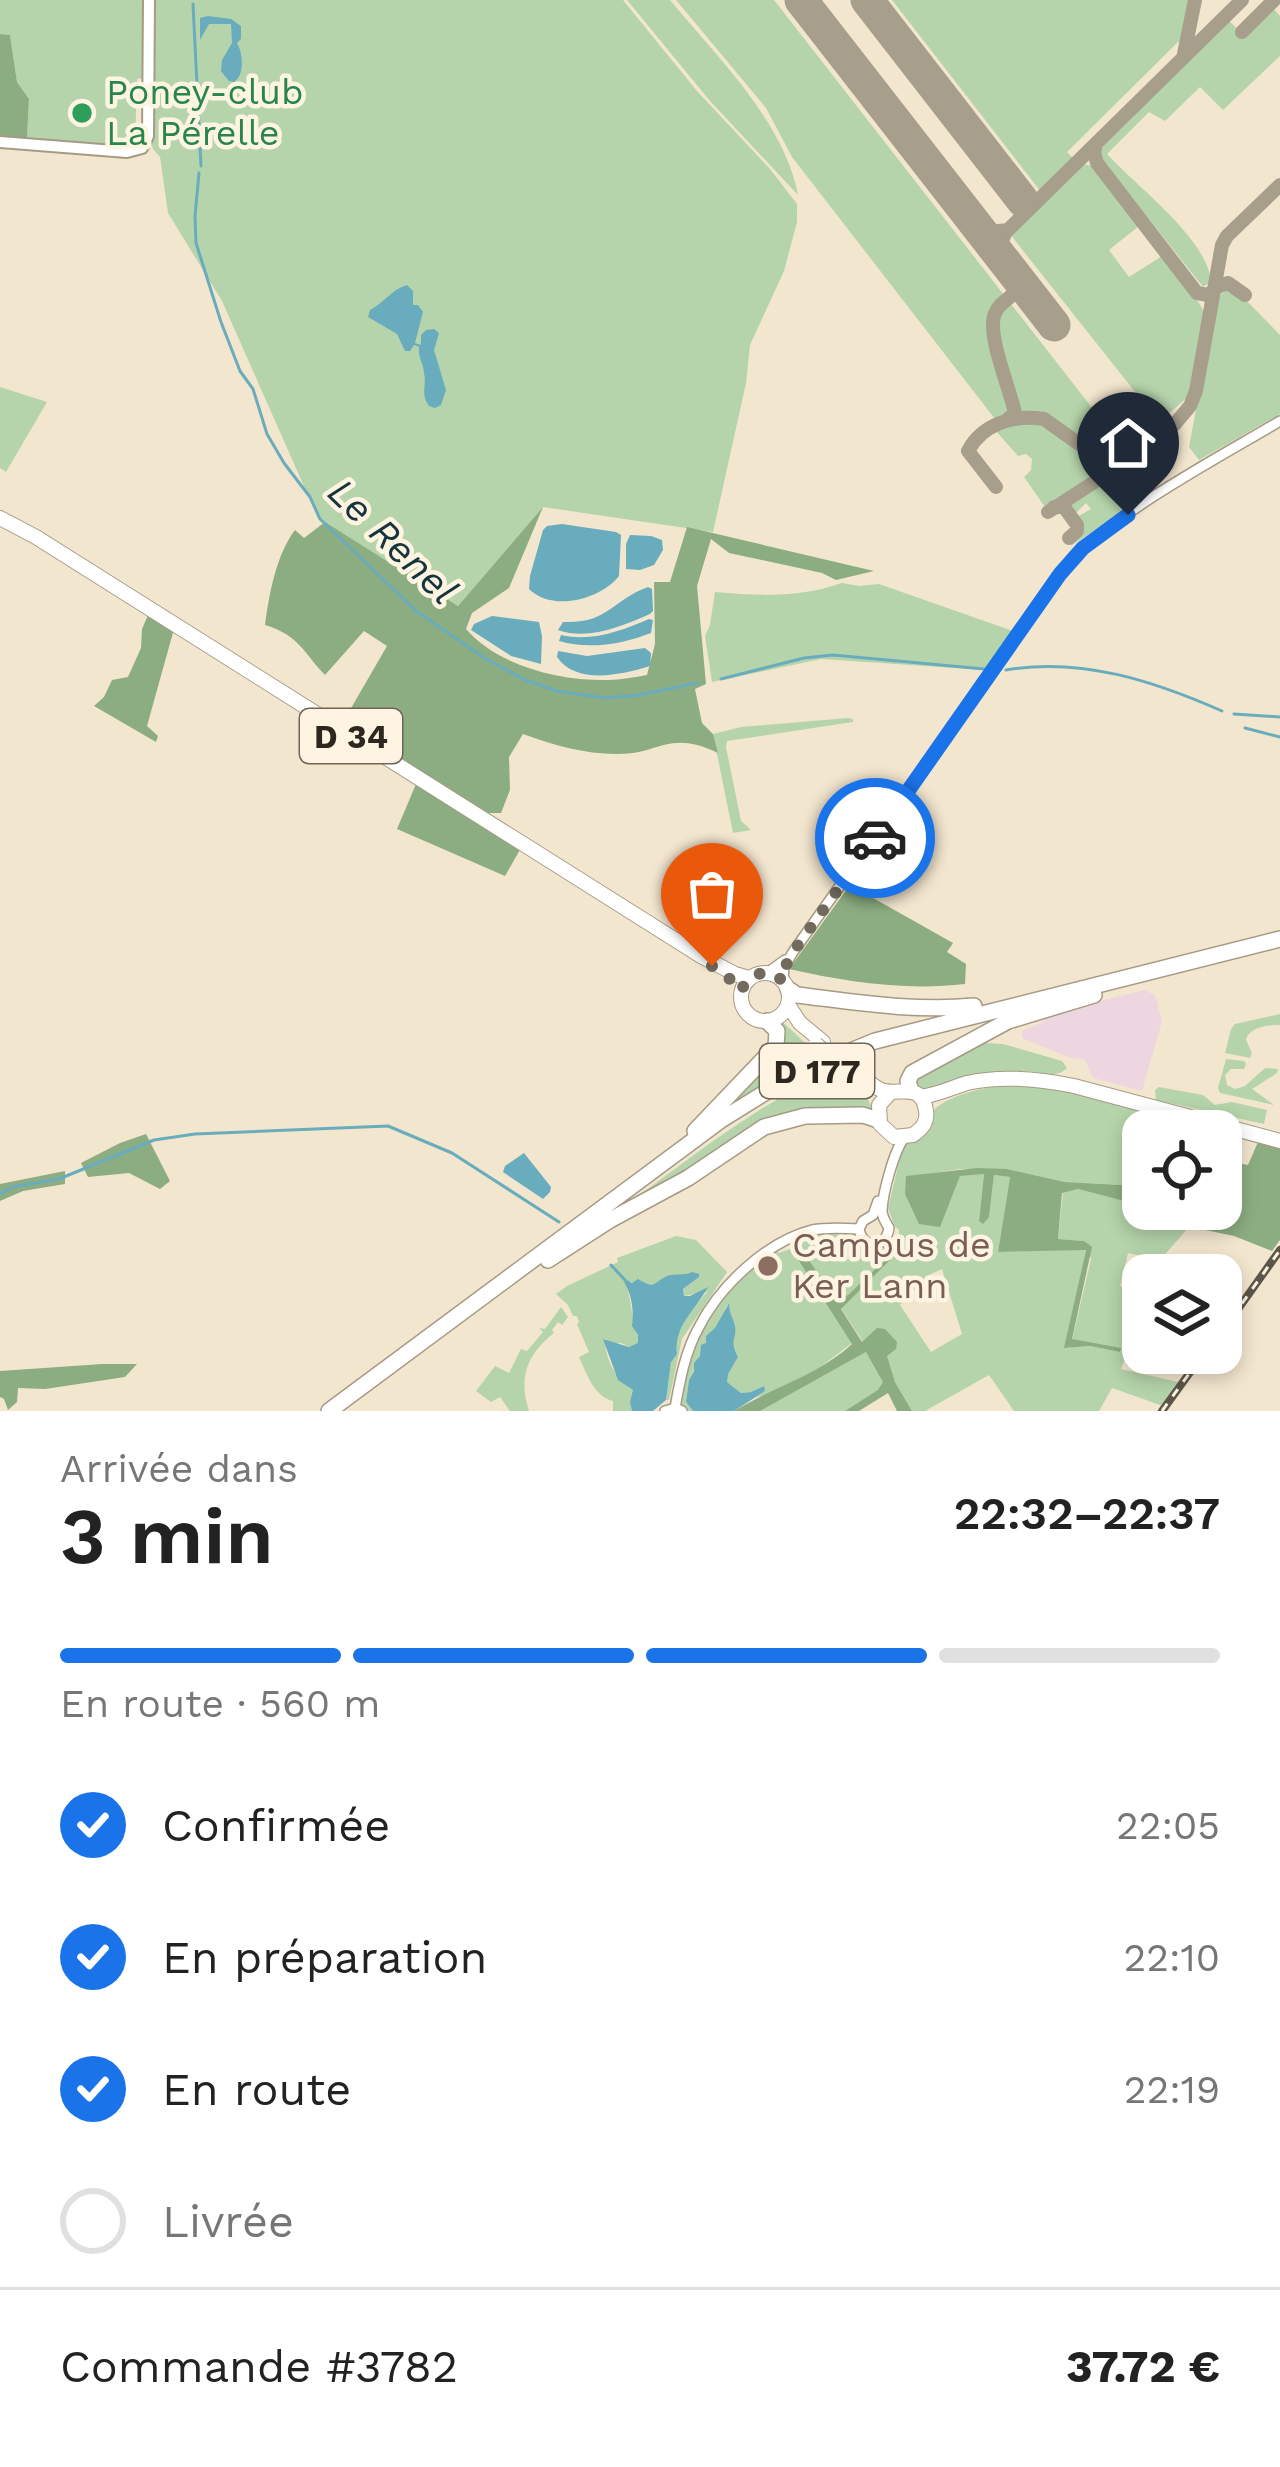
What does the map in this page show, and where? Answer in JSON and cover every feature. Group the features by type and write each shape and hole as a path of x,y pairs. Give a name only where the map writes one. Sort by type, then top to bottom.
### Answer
{"highway":[{"name":"D 177","path":"328,1411 737,1118 813,1073 914,1037 1280,939"},
{"path":"786,992 868,1003 959,1007 1158,972"},
{"path":"919,1100 908,1081 912,1073 990,1029 1158,972"},
{"path":"530,1267 703,1123 776,1046 777,1031 771,1020"},
{"path":"530,1267 688,1178 764,1127 805,1116 879,1112"},
{"name":"D 177","path":"341,1411 530,1267"}],"main road":[{"path":"0,142 128,152 142,148 148,136 149,0"},
{"name":"D 34","path":"0,518 735,974 745,985"},
{"path":"819,1043 790,1024 757,1020 745,1012 741,1002 745,985 767,973 786,992 800,1023 819,1043 853,1072 890,1093 900,1090 919,1100 988,1081 1023,1078 1074,1086 1280,1141"},
{"path":"771,1020 786,992"},
{"path":"853,1072 871,1092 882,1129 897,1137 921,1129 919,1100"},
{"path":"879,1112 890,1093"}],"street":[{"path":"786,992 783,971 793,952 1060,574 1083,548 1194,472 1280,421"},
{"path":"767,973 793,952"},
{"path":"878,1216 897,1137"},
{"path":"878,1216 889,1228 883,1242 867,1243 860,1229 865,1219 878,1216"},
{"path":"674,1410 682,1367 698,1328 734,1280 797,1235 821,1228 860,1229"}],"shaded area":[{"path":"1144,990 1155,995 1162,1021 1142,1091 1093,1078 1085,1060 1022,1038 1022,1031 1056,1012"}],"green space":[{"path":"0,0 144,0 144,78 137,79 135,146 27,138 29,99 17,82 10,35 0,34"},
{"path":"152,0 623,0 797,204 784,271 750,345 713,532 543,507 458,606 318,518 222,301 168,213 160,157 151,141"},
{"path":"627,0 670,0 764,116 779,141 798,195 710,101"},
{"path":"676,0 774,0 1128,454 1118,460 1107,458 1041,416 1027,413 995,419 792,157 766,108"},
{"path":"892,0 1191,0 1183,43 1178,42 1067,152 1074,159 1041,192"},
{"path":"1272,7 1280,16 1280,56 1223,110 1200,87 1165,121 1149,112 1107,154 1198,248 1211,282 1203,287 1103,161 1100,151 1229,21 1244,35"},
{"path":"0,34 10,35 17,82 29,99 27,138 0,139"},
{"path":"1083,164 1092,166 1139,226 1109,250 1129,277 1162,256 1205,314 1190,395 1159,422 1009,233"},
{"path":"1226,290 1241,295 1280,335 1280,414 1199,460 1189,447 1217,298"},
{"path":"0,387 47,402 6,472 0,468"},
{"path":"1044,423 1102,470 1045,507 1024,477 1032,459 1026,454 1018,456 996,431 1004,425"},
{"path":"1113,474 1145,496 1071,546 1081,531 1077,517 1091,509 1086,503 1074,515 1069,500"},
{"path":"543,507 509,588 472,613 466,629 512,662 570,678 647,675 655,644 654,582 670,582 687,527 874,571 836,580 729,553 711,539 697,586 706,684 695,689 702,723 713,734 718,753 675,743 604,754 523,734 509,757 510,790 501,813 487,813 343,722 387,646 364,631 325,675 293,639 265,625 269,601 278,563 295,530 304,538 325,522 458,606"},
{"path":"842,583 879,584 1013,631 985,670 821,659 712,682 705,636 715,592 779,595"},
{"path":"149,613 174,629 147,726 158,736 156,742 94,706 112,680 128,677"},
{"path":"848,718 853,722 727,741 741,821 751,830 733,833 713,734 741,727"},
{"path":"416,784 521,848 505,876 397,829"},
{"path":"850,885 953,943 947,952 966,964 965,984 877,984 789,969"},
{"path":"1280,1014 1280,1025 1260,1028 1248,1036 1250,1058 1225,1053 1235,1024"},
{"path":"777,1021 819,1056 766,1082 693,1135 778,1048"},
{"path":"985,1043 1062,1061 1067,1068 1052,1074 999,1074 918,1091 914,1079"},
{"path":"1226,1059 1246,1064 1225,1075 1227,1085 1235,1089 1265,1068 1278,1069 1252,1089 1274,1105 1220,1093"},
{"path":"835,1069 865,1094 874,1111 806,1111 625,1206 753,1115"},
{"path":"1014,1083 1045,1084 1139,1110 1122,1110 1122,1185 1065,1182 1007,1169 960,1169 906,1177 984,1174 979,1221 989,1217 994,1175 1010,1177 998,1252 1086,1249 1065,1348 1090,1346 1120,1352 1120,1348 1072,1340 1091,1259 1084,1241 1058,1239 1063,1192 1078,1189 1122,1201 1122,1230 1186,1230 1165,1254 1122,1254 1122,1374 1178,1382 1163,1406 1112,1388 1099,1411 1014,1411 989,1375 925,1411 912,1411 886,1355 896,1349 863,1342 841,1308 900,1250 897,1248 848,1295 835,1299 802,1250 852,1343 811,1374 765,1396 756,1397 765,1391 763,1386 741,1393 727,1382 738,1357 727,1305 716,1328 706,1336 689,1380 686,1402 693,1411 684,1411 679,1406 691,1348 710,1314 751,1269 776,1250 795,1247 793,1241 814,1232 854,1232 865,1244 899,1239 888,1208 903,1145 915,1137 931,1113 963,1094","holes":["942,1269 962,1334 931,1352 900,1305 929,1275"]},
{"path":"1155,1090 1203,1095 1215,1105 1232,1102 1267,1110 1264,1124 1242,1119 1242,1110 1201,1110 1156,1100"},
{"path":"146,1134 170,1181 160,1189 129,1173 88,1177 81,1163"},
{"path":"1258,1142 1280,1147 1280,1240 1272,1251 1206,1230 1242,1230 1242,1164 1248,1165"},
{"path":"1007,1169 1065,1182 1122,1185 1122,1201 1078,1189 1062,1193 1058,1239 1084,1241 1092,1247 1072,1339 1121,1348 1120,1352 1090,1346 1064,1348 1086,1250 998,1252 1010,1177 994,1175 989,1217 983,1224 979,1221 984,1174 960,1176 940,1227 919,1224 905,1194 906,1176"},
{"path":"65,1171 65,1184 23,1191 0,1201 0,1184"},
{"path":"676,1236 696,1240 727,1272 682,1339 669,1400 675,1341 689,1312 707,1292 684,1296 683,1289 699,1277 692,1272 671,1275 655,1286 625,1281 639,1339 629,1347 605,1339 613,1368 633,1390 632,1411 613,1411 613,1401 596,1390 579,1357 589,1352 577,1316 556,1294 618,1262 617,1258"},
{"path":"801,1249 836,1299 848,1295 901,1249 841,1309 862,1342 877,1328 885,1329 897,1342 887,1356 912,1411 897,1411 888,1393 859,1411 845,1411 883,1382 866,1352 760,1411 734,1411 824,1365 852,1344 794,1253"},
{"path":"561,1307 568,1317 562,1325 558,1322 527,1368 524,1388 529,1411 510,1411 500,1397 491,1402 476,1391 495,1366 509,1373 521,1349 527,1351 543,1332 539,1328 545,1329"},
{"path":"866,1352 884,1381 879,1390 845,1411 760,1411"},
{"path":"137,1364 125,1377 45,1389 18,1388 17,1402 8,1410 0,1397 0,1371"}],"water":[{"path":"200,18 231,19 241,26 237,43 241,69 234,82 221,71 232,43 231,24 209,24 200,40"},
{"path":"407,285 413,291 413,305 423,312 415,343 421,345 426,330 439,333 434,350 446,390 435,408 425,397 419,347 405,351 397,334 368,317 370,310"},
{"path":"562,524 621,535 619,576 588,597 550,600 529,589 543,530"},
{"path":"630,535 662,540 663,550 654,565 626,569"},
{"path":"652,589 650,614 593,633 558,630 563,622 600,615"},
{"path":"492,616 539,622 541,664 511,656 471,630"},
{"path":"653,620 651,633 629,640 594,645 559,641 561,635 595,636"},
{"path":"645,648 651,653 650,666 613,674 587,675 565,666 557,657 558,651 587,656"},
{"path":"524,1153 551,1187 543,1199 503,1172"},
{"path":"692,1272 699,1277 683,1289 684,1296 708,1287 678,1335 666,1400 653,1411 632,1411 633,1390 618,1380 603,1339 629,1347 638,1343 624,1282 638,1279 652,1285 667,1276"},
{"path":"729,1303 738,1357 727,1382 741,1393 764,1386 765,1391 734,1411 693,1411 686,1402 694,1363"}],"waterway":[{"name":"Le Renel","path":"193,4 201,166"},
{"name":"Le Renel","path":"199,173 196,243 221,322 240,371 253,389 267,434 320,519 416,611 523,679 557,691 605,698 697,683"},
{"name":"Le Renel","path":"721,679 833,655 984,669"},
{"name":"Le Renel","path":"1006,670 1062,667 1117,674 1222,711"},
{"path":"1234,714 1280,717"},
{"name":"Le Renel","path":"1245,728 1280,737"},
{"path":"0,1194 12,1187 59,1179 154,1140 388,1126 452,1153 559,1222"},
{"path":"611,1265 625,1280"}],"taxiway":[{"path":"1184,54 1195,0"},
{"path":"976,225 989,232 1008,230 1242,0"},
{"path":"1242,32 1274,0"},
{"path":"1096,144 1097,163 1197,293 1208,295 1228,283 1245,295"},
{"path":"996,487 968,451 1000,423 1044,419 1115,465 1174,425 1196,391 1222,245 1280,185"},
{"path":"1002,259 1001,242 1007,230"},
{"path":"1007,420 1015,413 993,326 997,310 1015,290 1015,275"},
{"path":"1015,293 1033,298"},
{"path":"1048,512 1102,477 1103,460"},
{"path":"1054,507 1064,507 1077,525 1069,538"}],"runway":[{"path":"801,0 1054,325"},
{"path":"867,0 1023,201"}],"railway":[{"path":"1242,1303 1280,1250"},
{"path":"1162,1411 1189,1374"}],"way so far":[{"path":"712,966 741,991 756,974 771,974 783,981 793,952 875,838"}],"place":[{"name":"Poney-club La Pérelle","path":"82,113"},
{"name":"Campus de Ker Lann","path":"768,1266"}],"route":[{"path":"875,838 1073,557 1128,515"}]}
